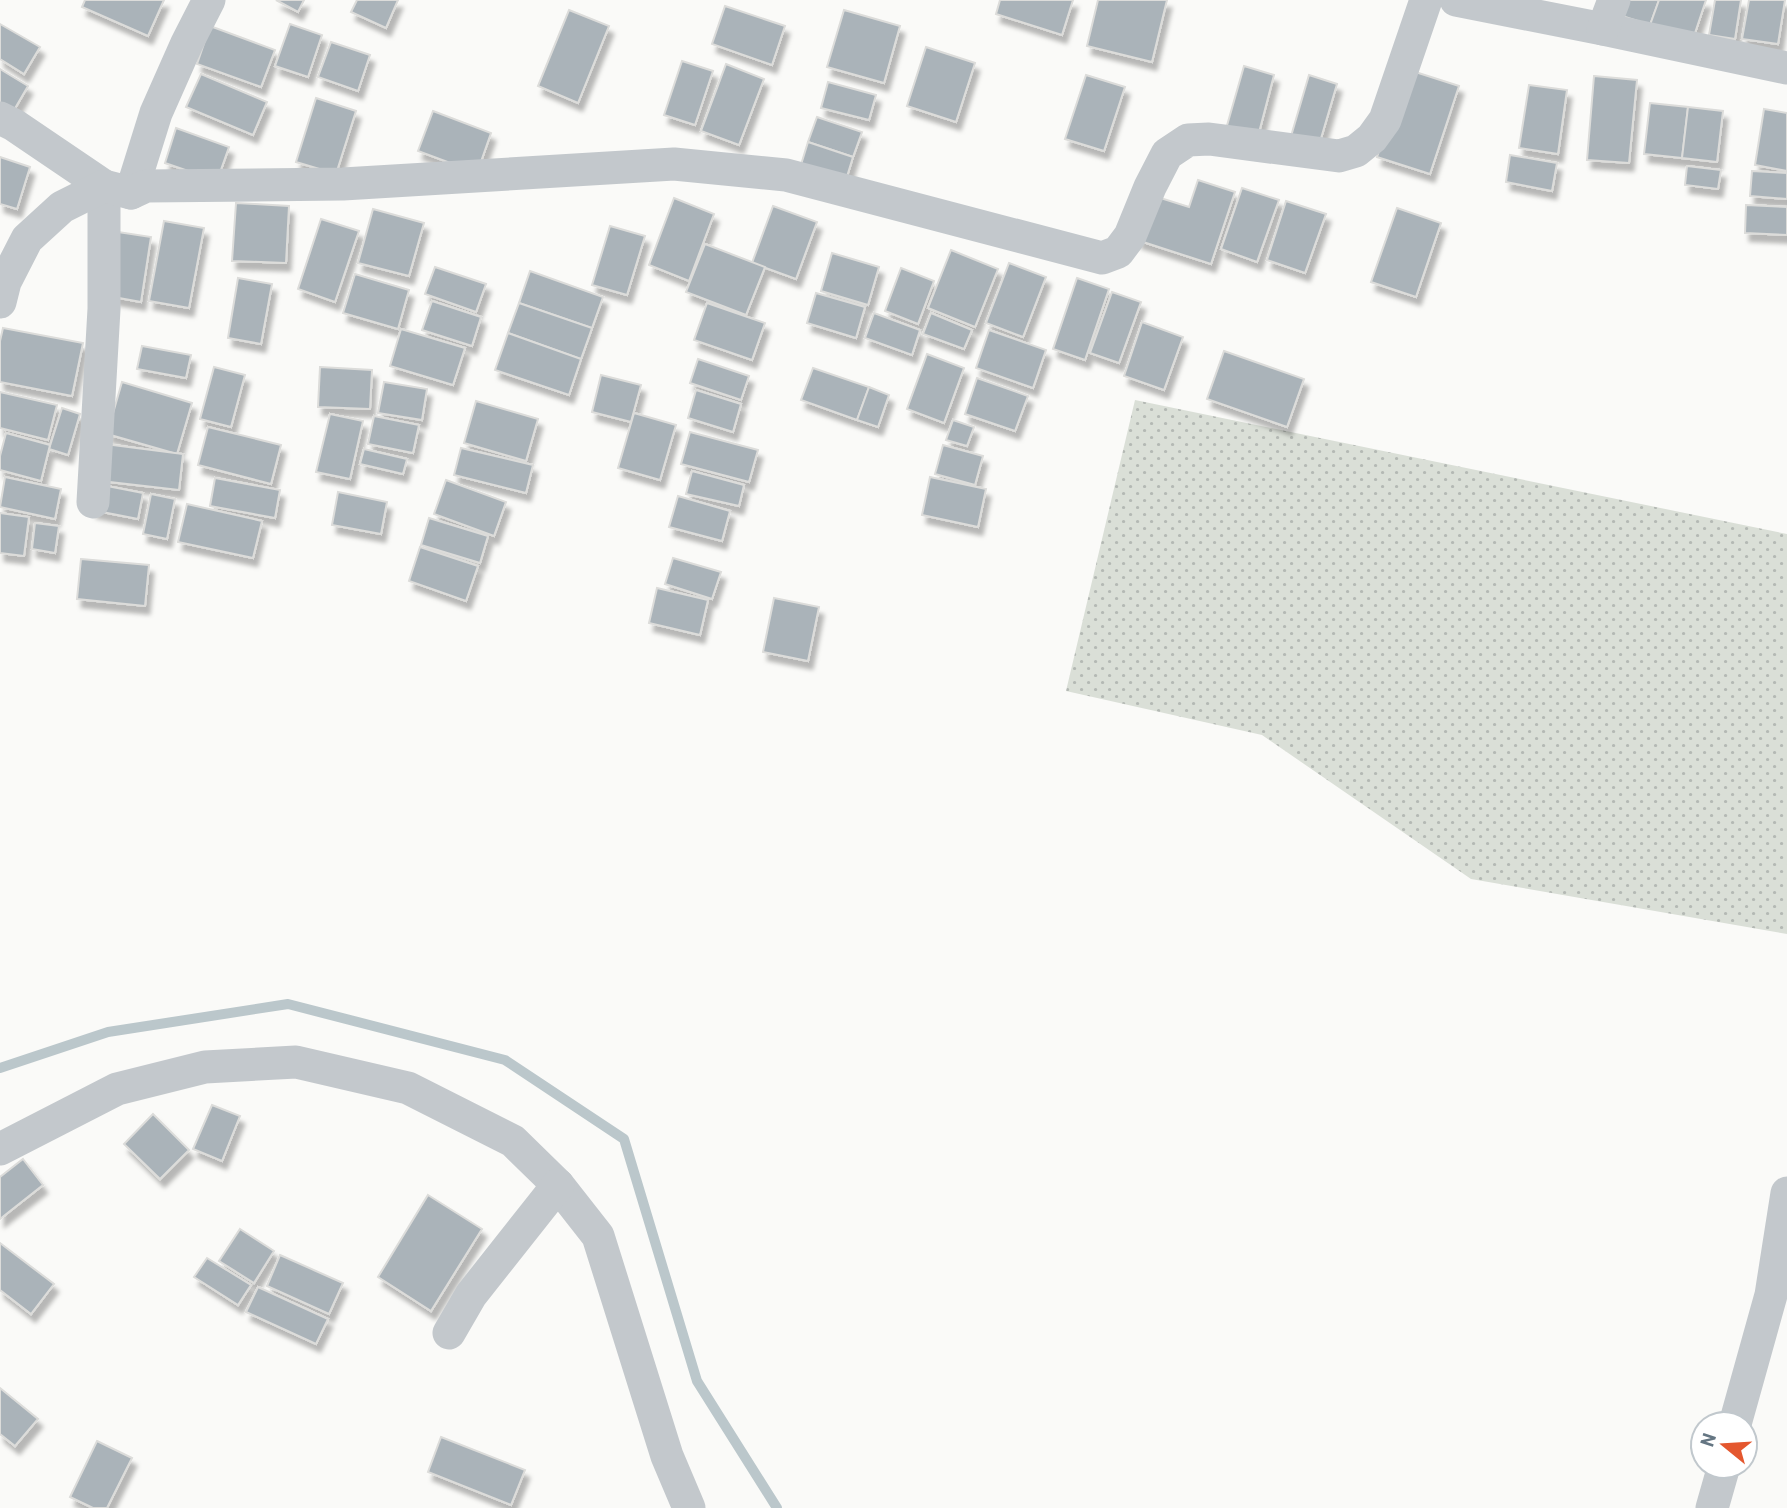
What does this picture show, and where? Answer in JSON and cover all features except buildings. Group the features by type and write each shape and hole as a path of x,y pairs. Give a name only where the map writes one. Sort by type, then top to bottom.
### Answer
{"street":[{"path":"93,502 104,309 117,190 209,0"},
{"path":"0,302 5,282 27,239 62,207 117,190 146,186 344,184 674,164 786,175 1102,258 1118,252 1130,236 1167,154 1188,139 1209,139 1339,156 1356,151 1373,138 1385,120 1426,0"},
{"path":"1456,0 1608,14 1787,68"},
{"path":"0,118 117,190"},
{"path":"0,1149 117,1089 205,1067 296,1062 408,1088 513,1141 558,1185 598,1236 667,1455 690,1508"},
{"path":"449,1333 471,1296 558,1185"},
{"path":"1739,1410 1771,1295 1787,1193"},
{"path":"1712,1508 1720,1480"}],"shaded area":[{"path":"1135,400 1787,534 1787,934 1471,879 1262,735 1066,691"}],"waterway":[{"path":"0,1068 108,1032 288,1004 505,1060 624,1139 697,1381 777,1508"}]}
